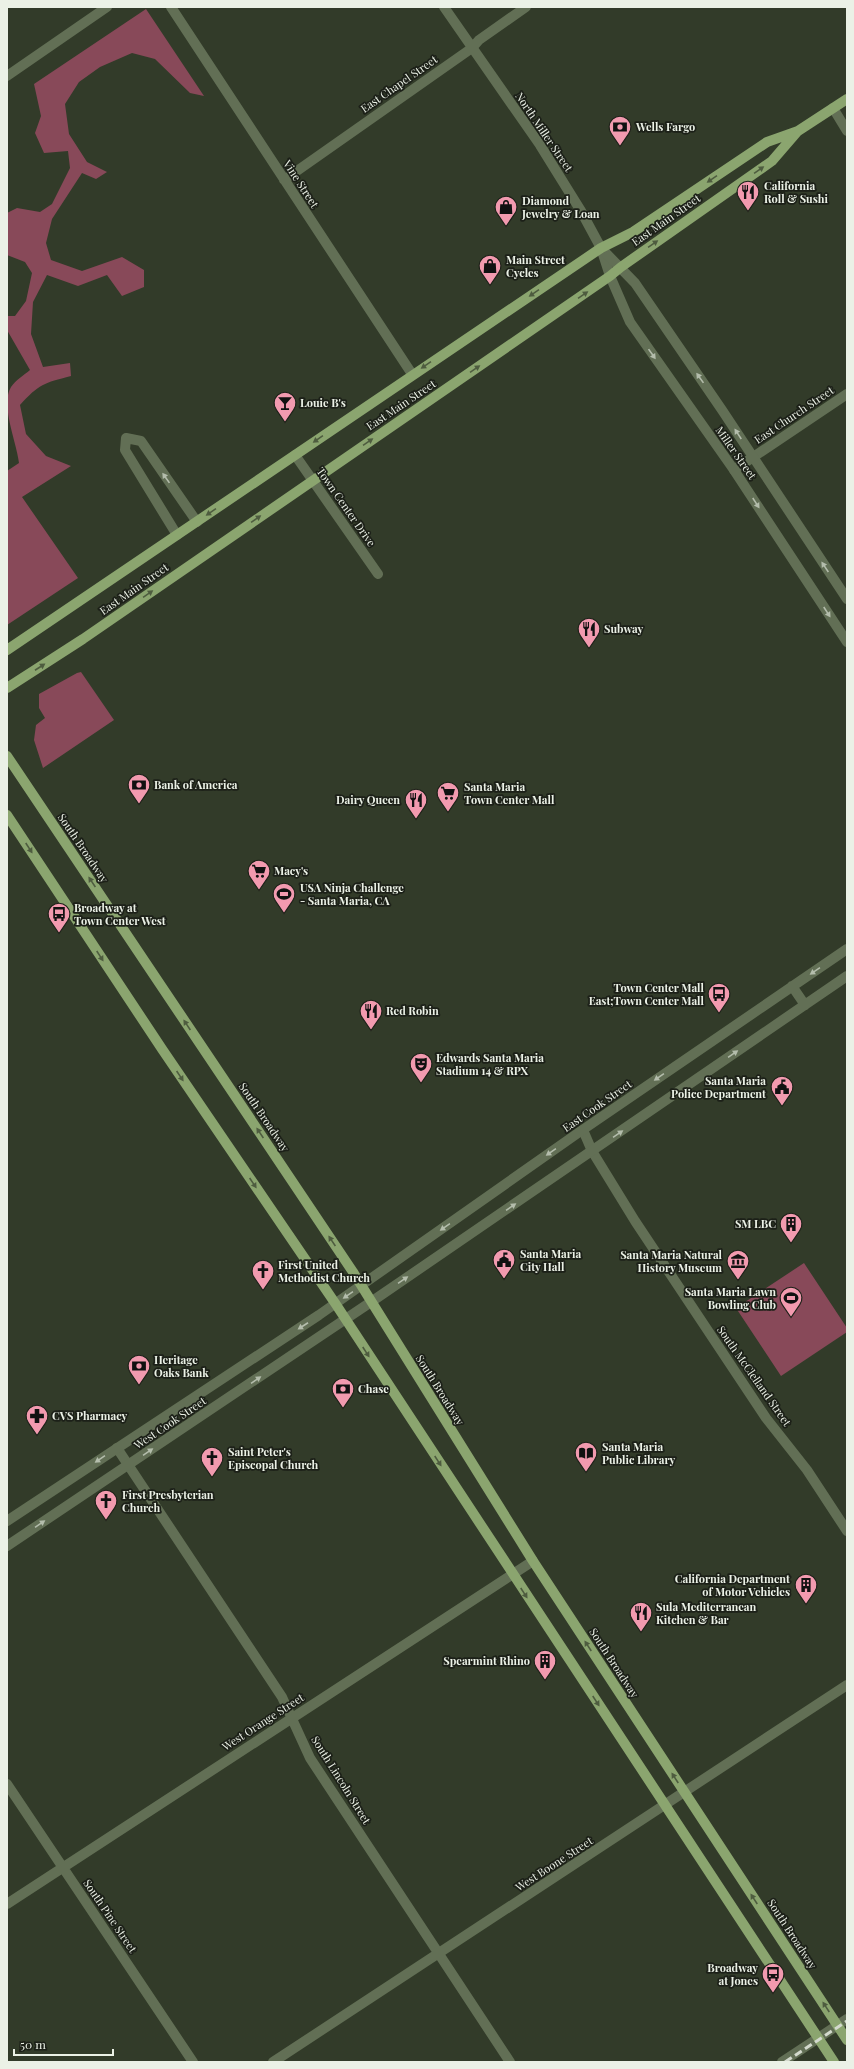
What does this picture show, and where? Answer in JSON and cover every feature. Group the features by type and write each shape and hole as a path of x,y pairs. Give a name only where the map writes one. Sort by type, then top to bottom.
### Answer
{"main road":[{"name":"East Main Street","path":"7,650 197,522 412,374 601,248 633,232 767,142 798,131 847,99"},
{"name":"East Main Street","path":"7,688 83,639 610,276 772,161 798,131"},
{"name":"South Broadway","path":"7,756 361,1286 533,1562 847,2040"},
{"path":"7,815 162,1049 345,1319 834,2062"}],"street":[{"path":"7,76 107,7"},
{"name":"Vine Street","path":"171,7 412,374"},
{"name":"North Miller Street","path":"444,7 540,145 591,226 601,248 610,276"},
{"name":"East Chapel Street","path":"284,180 472,48 478,40 526,7"},
{"path":"833,108 847,131"},
{"name":"Miller Street","path":"601,248 635,283 847,599"},
{"name":"Miller Street","path":"610,276 630,322 734,470 847,642"},
{"name":"East Church Street","path":"734,470 847,394"},
{"path":"177,535 125,450 126,438 141,441 197,522"},
{"name":"Town Center Drive","path":"295,455 378,574"},
{"name":"East Cook Street","path":"335,1304 583,1130 847,949"},
{"path":"371,1302 847,976"},
{"path":"792,986 805,1004"},
{"name":"South McClelland Street","path":"583,1130 592,1151 635,1221 758,1407 807,1470 847,1531"},
{"name":"West Cook Street","path":"7,1546 371,1302"},
{"name":"West Cook Street","path":"7,1521 335,1304"},
{"name":"South Lincoln Street","path":"117,1448 282,1697 310,1758 510,2062"},
{"name":"West Orange Street","path":"7,1904 292,1717 533,1562"},
{"name":"West Boone Street","path":"273,2062 847,1685"},
{"name":"South Pine Street","path":"7,1784 193,2062"},
{"path":"782,2062 847,2019"}],"shaded area":[{"path":"146,9 204,96 190,93 155,59 132,53 100,67 79,82 65,104 69,134 87,162 107,172 96,179 82,173 52,219 46,243 51,260 82,271 122,257 144,270 144,287 122,296 107,275 78,286 47,275 33,302 31,334 43,367 70,363 71,376 42,385 20,405 26,434 46,456 71,466 22,497 78,578 7,625 7,471 19,463 7,404 8,395 13,384 30,370 7,330 7,316 15,316 26,301 32,273 25,262 7,255 7,213 17,208 40,212 52,204 70,168 68,151 44,153 35,133 41,116 34,84"},
{"path":"81,672 114,720 43,768 34,740 36,725 45,718 39,708 39,694"},
{"name":"Santa Maria Lawn Bowling Club","path":"804,1263 847,1328 847,1332 781,1376 736,1308"}],"railway":[{"path":"785,2062 847,2021"}],"place":[{"name":"Wells Fargo","path":"620,146"},
{"name":"California Roll & Sushi","path":"748,212"},
{"name":"Diamond Jewelry & Loan","path":"506,226"},
{"name":"Main Street Cycles","path":"490,286"},
{"name":"Louie B's","path":"285,422"},
{"name":"Subway","path":"589,648"},
{"name":"Bank of America","path":"139,804"},
{"name":"Santa Maria Town Center Mall","path":"448,812"},
{"name":"Dairy Queen","path":"416,820"},
{"name":"Macy's","path":"259,890"},
{"name":"USA Ninja Challenge - Santa Maria, CA","path":"284,914"},
{"name":"Broadway at Town Center West","path":"59,934"},
{"name":"Town Center Mall East;Town Center Mall","path":"719,1014"},
{"name":"Red Robin","path":"371,1030"},
{"name":"Edwards Santa Maria Stadium 14 & RPX","path":"421,1084"},
{"name":"Santa Maria Police Department","path":"782,1106"},
{"name":"SM LBC","path":"791,1244"},
{"name":"Santa Maria City Hall","path":"504,1280"},
{"name":"Santa Maria Natural History Museum","path":"738,1280"},
{"name":"First United Methodist Church","path":"263,1290"},
{"name":"Santa Maria Lawn Bowling Club","path":"791,1318"},
{"name":"Heritage Oaks Bank","path":"139,1386"},
{"name":"Chase","path":"343,1408"},
{"name":"CVS Pharmacy","path":"37,1436"},
{"name":"Santa Maria Public Library","path":"586,1472"},
{"name":"Saint Peter's Episcopal Church","path":"212,1478"},
{"name":"First Presbyterian Church","path":"106,1520"},
{"name":"California Department of Motor Vehicles","path":"806,1604"},
{"name":"Sula Mediterranean Kitchen & Bar","path":"641,1632"},
{"name":"Spearmint Rhino","path":"545,1680"},
{"name":"Broadway at Jones","path":"773,1994"}]}
